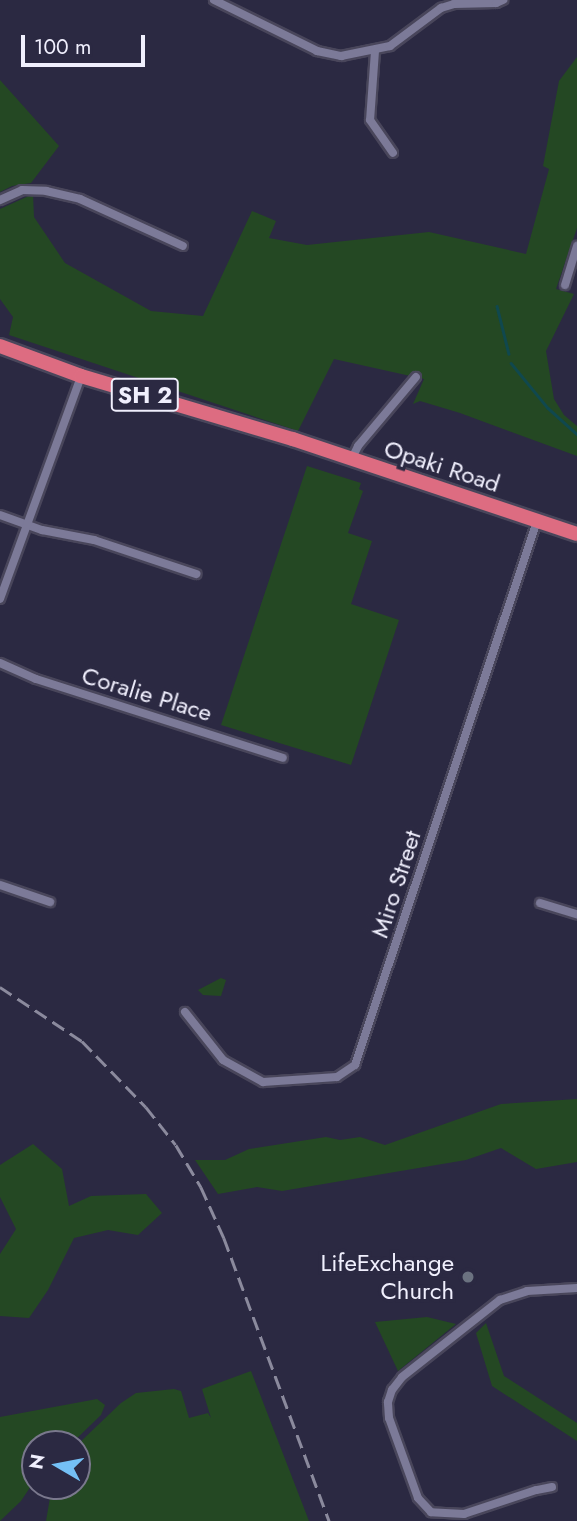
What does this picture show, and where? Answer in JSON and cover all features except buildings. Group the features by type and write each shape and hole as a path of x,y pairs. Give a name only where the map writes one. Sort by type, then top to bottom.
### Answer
{"highway":[{"name":"SH 2","path":"0,346 81,376"},
{"name":"Opaki Road","path":"81,376 293,439 577,534"}],"street":[{"path":"214,0 328,55 358,55 375,51 404,37 441,8 454,4 496,4 503,0"},
{"path":"375,51 370,120 393,153"},
{"path":"0,200 22,190 46,191 80,199 183,246"},
{"path":"565,285 577,246"},
{"path":"0,599 81,376"},
{"path":"351,460 358,446 416,377"},
{"path":"0,515 26,525 94,540 196,574"},
{"name":"Miro Street","path":"185,1012 223,1060 263,1082 337,1077 355,1065 537,521"},
{"name":"Coralie Place","path":"0,663 36,679 283,758"},
{"path":"0,885 50,902"},
{"path":"540,903 577,914"},
{"path":"552,1487 464,1514 431,1512 418,1498 389,1418 388,1402 392,1390 402,1377 499,1300 527,1291 577,1288"}],"green space":[{"path":"577,57 577,228 556,289 574,294 546,351 554,399 564,415 577,426 577,456 460,413 420,401 413,404 424,379 334,359 298,431 9,335 13,317 0,299 0,209 33,194 34,217 65,263 151,311 203,316 252,211 276,221 269,238 307,245 429,232 526,254 549,169 543,166 559,81"},
{"path":"0,80 59,146 31,183 12,186 0,192"},
{"path":"307,466 361,483 359,489 363,491 348,533 372,541 351,604 399,620 351,765 221,725"},
{"path":"221,978 226,980 221,996 203,995 198,990"},
{"path":"577,1099 577,1162 536,1169 501,1148 466,1160 282,1191 257,1187 218,1194 195,1160 225,1160 249,1149 326,1137 340,1140 360,1137 385,1145 501,1104"},
{"path":"33,1144 62,1169 69,1206 91,1196 146,1194 162,1213 138,1235 108,1230 74,1238 48,1290 29,1318 0,1316 0,1254 16,1229 0,1197 0,1165"},
{"path":"427,1317 456,1324 398,1371 375,1322"},
{"path":"486,1323 504,1376 577,1423 577,1441 492,1386 476,1333"},
{"path":"251,1371 309,1521 46,1521 50,1500 91,1500 91,1432 121,1403 136,1393 174,1389 181,1391 189,1418 208,1413 211,1418 202,1389"},
{"path":"97,1399 105,1405 101,1415 85,1430 21,1430 22,1500 0,1521 0,1417"}],"waterway":[{"path":"497,306 509,354"},
{"path":"511,363 548,408 577,434"}],"railway":[{"path":"0,987 82,1041 146,1107 176,1145 201,1187 224,1238 329,1521"}],"place":[{"name":"LifeExchange Church","path":"468,1277"}]}
